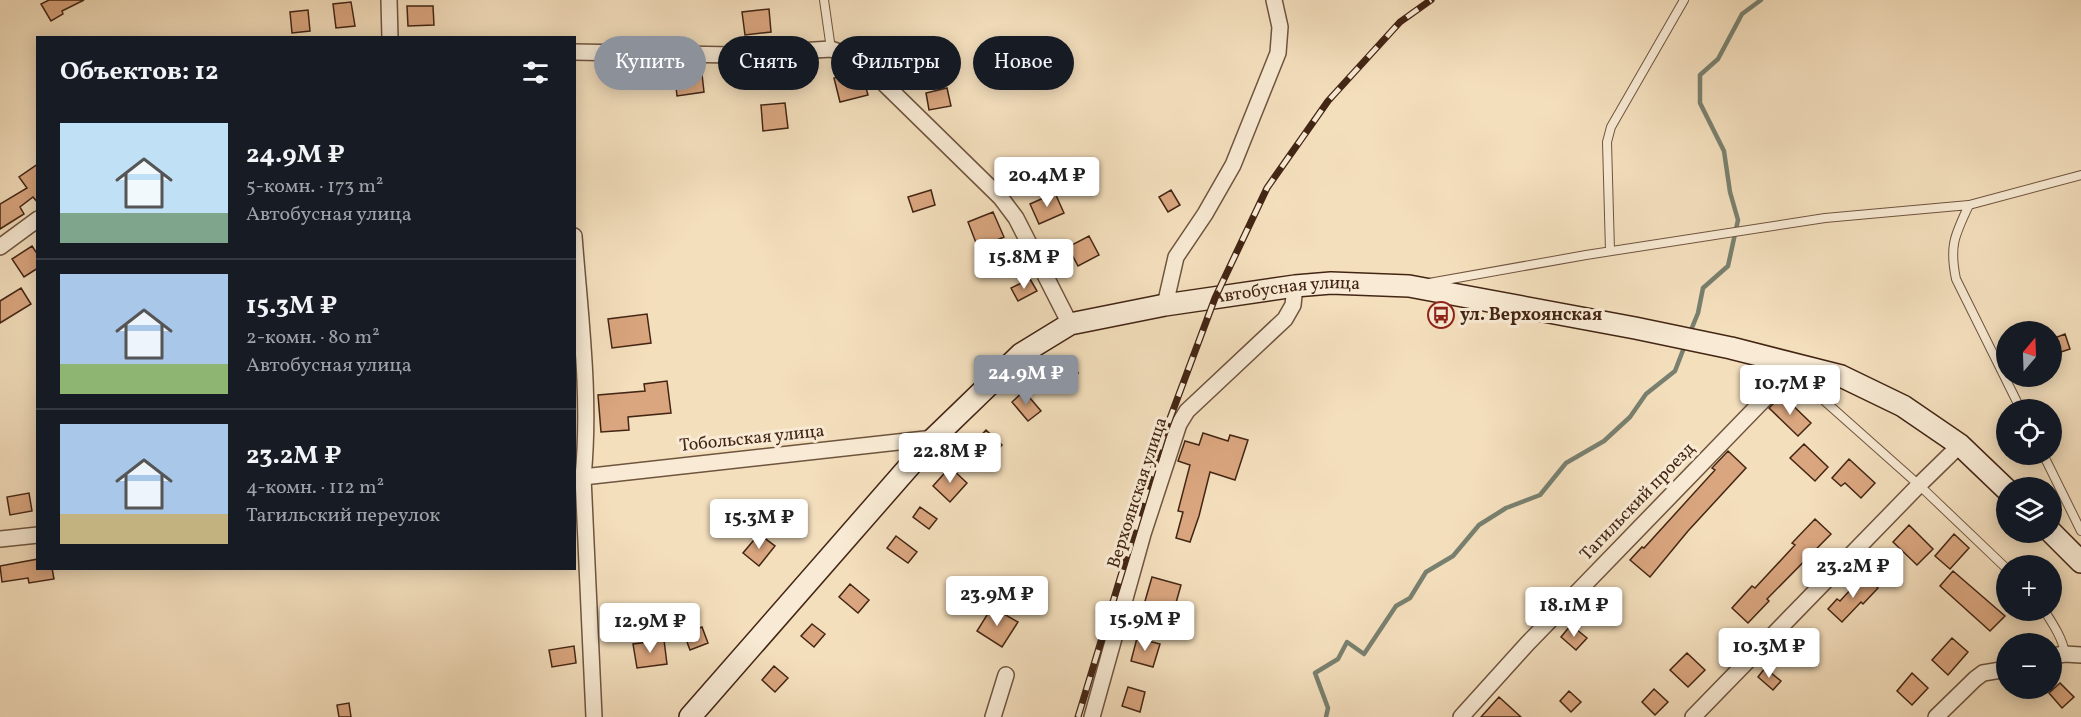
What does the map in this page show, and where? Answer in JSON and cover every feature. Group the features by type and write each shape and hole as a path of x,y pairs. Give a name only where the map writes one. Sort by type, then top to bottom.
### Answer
{"street":[{"path":"388,0 390,36"},
{"path":"1165,305 1176,257 1205,214 1233,165 1278,53 1280,27 1274,0"},
{"path":"576,52 733,55 831,49"},
{"path":"891,90 1001,198 1016,218 1070,324"},
{"path":"0,248 36,221"},
{"path":"576,262 585,380 586,451 579,477 594,717"},
{"name":"Автобусная улица","path":"690,717 934,438 1021,354 1070,324 1165,305 1331,283 1409,286 1731,348 1783,368 1841,376 1903,406 1960,445 1996,479"},
{"name":"Верхоянская улица","path":"1092,717 1143,534 1179,424 1187,411 1285,319 1293,305 1296,286"},
{"name":"Тагильский проезд","path":"1461,717 1527,644 1776,387 1783,368"},
{"name":"Тобольская улица","path":"579,477 934,438"},
{"path":"1693,717 1960,445"},
{"path":"0,539 36,535"},
{"path":"2062,543 2081,562"},
{"path":"2062,655 2081,655"},
{"path":"1936,717 1975,679 1983,673 1996,671"},
{"path":"993,717 1006,675"}],"lane":[{"path":"824,0 831,49"},
{"path":"1610,251 1607,142 1611,128 1684,0"},
{"path":"1409,286 1610,251 1825,218 1969,205 2081,175"},
{"path":"1969,205 1953,240 1952,260 1956,279 2016,399"},
{"path":"1783,368 1802,381 1919,485 1996,558"},
{"path":"2048,465 2081,531"}],"building":[{"path":"49,0 84,0 62,11 63,14 51,21 41,4"},
{"path":"351,2 355,26 336,28 333,4"},
{"path":"407,6 433,6 434,25 408,26"},
{"path":"769,9 771,32 745,35 742,12"},
{"path":"308,10 310,31 292,33 290,12"},
{"path":"676,90 704,90 704,92 677,96"},
{"path":"837,90 867,90 868,95 840,102"},
{"path":"947,90 951,106 929,110 926,93"},
{"path":"785,103 788,128 763,131 761,105"},
{"path":"36,165 36,201 33,197 20,207 24,214 0,229 0,204 27,188 19,177"},
{"path":"931,190 935,205 913,212 908,197"},
{"path":"1171,190 1180,205 1168,212 1159,197"},
{"path":"1055,193 1064,213 1039,224 1030,204"},
{"path":"993,212 1004,237 978,248 968,222"},
{"path":"1089,236 1099,255 1078,266 1068,247"},
{"path":"32,246 36,252 36,269 24,277 12,259"},
{"path":"1030,279 1037,291 1018,301 1011,288"},
{"path":"21,288 31,304 0,323 0,301"},
{"path":"647,314 651,343 612,348 608,319"},
{"path":"2065,334 2070,349 2062,352 2062,335"},
{"path":"1072,359 1078,373 1067,377 1062,364"},
{"path":"667,381 671,413 628,417 629,430 601,432 598,395 645,391 644,384"},
{"path":"1024,391 1041,411 1028,421 1012,402"},
{"path":"1782,395 1811,423 1798,436 1769,408"},
{"path":"986,430 1002,445 991,457 974,443"},
{"path":"1203,433 1228,441 1230,435 1248,440 1235,480 1210,472 1190,542 1176,538 1183,512 1178,511 1190,465 1178,461 1185,441 1199,445"},
{"path":"1804,444 1828,467 1815,481 1790,458"},
{"path":"1728,451 1746,468 1688,531 1650,577 1630,560 1642,547 1644,548 1715,470 1712,468"},
{"path":"1849,459 1875,483 1861,498 1845,483 1841,486 1832,478"},
{"path":"950,467 967,483 950,502 933,486"},
{"path":"29,493 32,511 10,515 7,497"},
{"path":"920,507 937,519 929,529 913,517"},
{"path":"1815,519 1831,534 1767,599 1769,601 1748,623 1732,608 1752,586 1755,588 1795,545 1792,543"},
{"path":"1909,525 1933,549 1917,565 1893,542"},
{"path":"759,534 775,546 759,566 743,553"},
{"path":"1954,534 1969,548 1950,569 1935,556"},
{"path":"896,536 917,552 908,563 887,548"},
{"path":"36,559 36,570 52,570 54,579 29,583 28,578 2,582 0,566"},
{"path":"1953,571 1996,608 1996,621 2000,621 1990,631 1940,586"},
{"path":"1864,575 1878,588 1842,622 1828,609 1837,599 1840,601"},
{"path":"1152,577 1181,585 1172,617 1143,608"},
{"path":"850,584 869,600 858,613 839,597"},
{"path":"602,607 622,607 622,628 603,628"},
{"path":"992,607 1018,622 1002,647 977,631"},
{"path":"812,624 825,634 814,647 801,636"},
{"path":"1571,625 1587,638 1576,650 1561,637"},
{"path":"702,627 708,643 690,650 684,634"},
{"path":"1795,633 1811,648 1798,662 1781,646"},
{"path":"1137,638 1160,644 1153,667 1131,661"},
{"path":"1952,638 1968,652 1948,675 1932,660"},
{"path":"664,640 667,664 637,668 633,644"},
{"path":"574,646 576,663 552,667 549,650"},
{"path":"1687,653 1705,670 1688,687 1670,670"},
{"path":"774,666 788,678 775,692 762,680"},
{"path":"1765,668 1781,681 1773,690 1758,677"},
{"path":"1912,673 1928,688 1912,705 1897,691"},
{"path":"2062,685 2074,697 2062,708 2054,699 2062,699"},
{"path":"1128,687 1145,692 1140,712 1122,706"},
{"path":"1654,689 1668,702 1655,715 1642,702"},
{"path":"1569,691 1581,702 1571,712 1560,701"},
{"path":"1499,697 1521,717 1481,717"},
{"path":"349,703 351,717 339,717 337,705"}],"waterway":[{"path":"1689,335 1698,313 1703,288 1728,266 1738,220 1730,192 1724,151 1700,103 1700,75 1718,59 1742,14 1761,0"},
{"path":"1326,717 1328,708 1315,673 1338,659 1347,642 1364,654 1396,606 1410,598 1426,572 1453,556 1479,525 1506,508 1540,495 1566,463 1604,441 1630,417 1646,394 1675,371 1685,345"}],"railway":[{"path":"1078,717 1163,437 1215,298 1267,188 1328,101 1400,22 1431,0"}],"place":[{"name":"ул. Верхоянская","path":"1441,315"}]}
